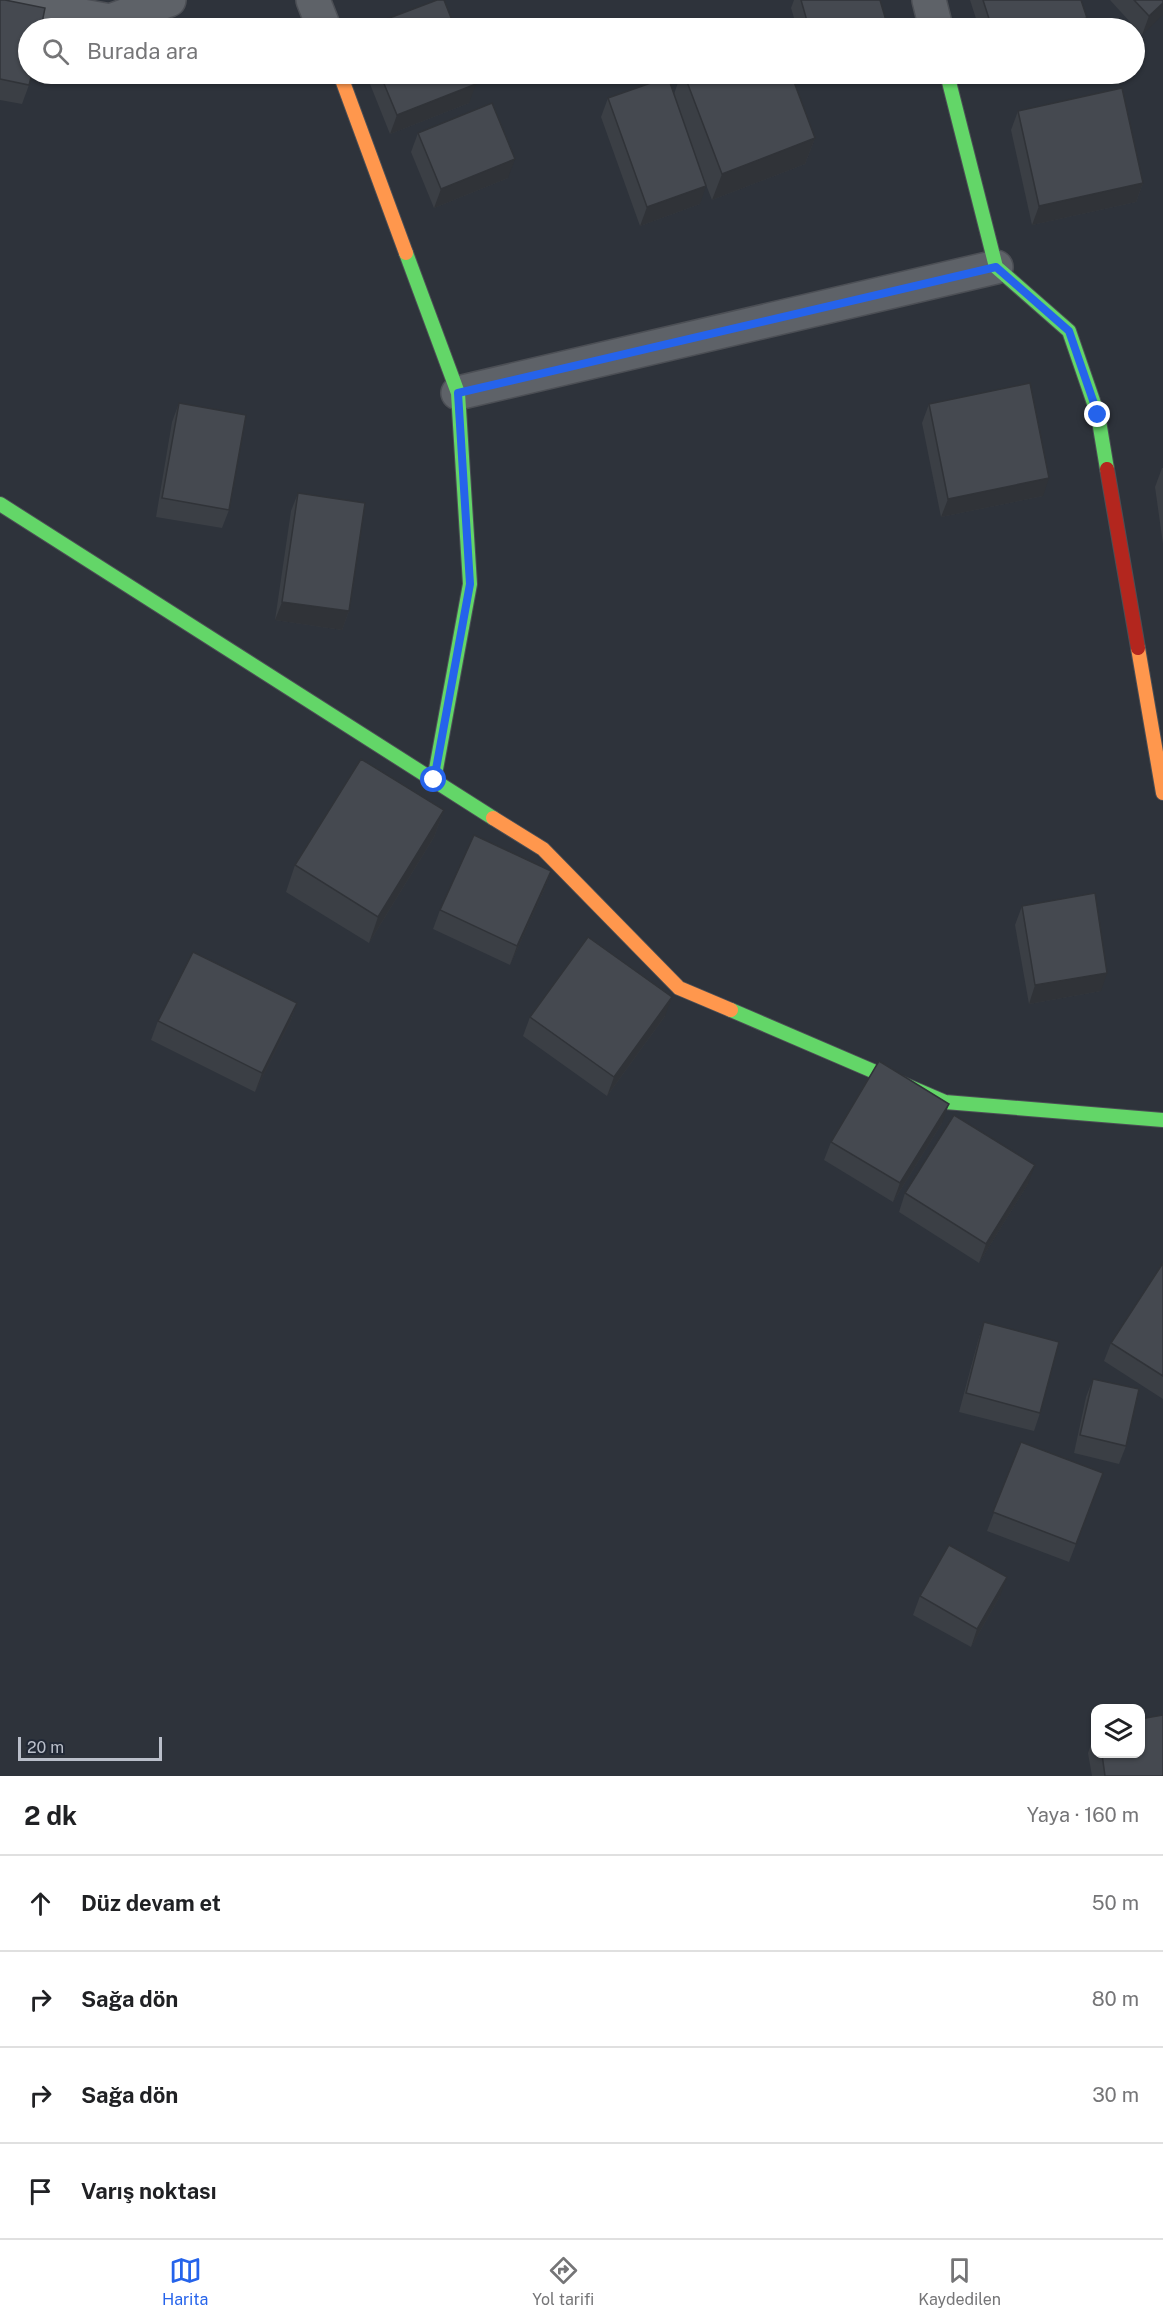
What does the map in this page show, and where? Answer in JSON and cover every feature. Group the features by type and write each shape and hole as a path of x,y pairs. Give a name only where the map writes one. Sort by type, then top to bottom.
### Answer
{"street":[{"path":"118,18 169,0"},
{"path":"313,0 320,18"},
{"path":"930,0 934,18"},
{"path":"0,1 94,18"},
{"path":"344,84 458,393 470,584 434,780"},
{"path":"950,84 996,267 1069,331 1098,415 1163,793"},
{"path":"458,393 996,267"},
{"path":"0,504 543,849 679,988 945,1102 1163,1120"}],"building":[{"path":"0,0 45,8 43,18 18,18 18,83 0,79"},
{"path":"437,0 444,0 451,18 389,18"},
{"path":"801,0 880,0 885,18 806,18"},
{"path":"983,0 1081,0 1087,18 989,18"},
{"path":"1134,0 1163,0 1163,3 1149,16"},
{"path":"384,84 476,84 397,115"},
{"path":"648,84 670,84 706,186 647,207 608,98"},
{"path":"688,84 795,84 815,138 722,174"},
{"path":"1122,88 1143,183 1039,206 1018,111"},
{"path":"492,103 515,159 441,189 418,133"},
{"path":"1030,383 1049,478 948,499 929,404"},
{"path":"179,403 246,415 229,510 162,498"},
{"path":"298,493 365,503 349,611 282,602"},
{"path":"361,759 444,810 378,917 295,865"},
{"path":"474,835 551,871 517,946 440,910"},
{"path":"1095,893 1107,973 1035,985 1022,906"},
{"path":"588,937 672,997 614,1077 530,1017"},
{"path":"193,952 297,1003 262,1073 158,1021"},
{"path":"879,1061 949,1104 900,1183 831,1142"},
{"path":"954,1115 1035,1165 986,1244 905,1193"},
{"path":"1163,1263 1163,1376 1111,1343"},
{"path":"984,1322 1059,1342 1040,1413 966,1393"},
{"path":"1093,1379 1139,1389 1126,1446 1080,1435"},
{"path":"1021,1442 1103,1473 1076,1544 993,1512"},
{"path":"949,1545 1007,1577 977,1629 920,1596"},
{"path":"1163,1715 1163,1776 1105,1776 1103,1758 1145,1758 1145,1718"}],"traffic: fast":[{"path":"950,84 996,267 1069,331 1098,415 1107,469"},
{"path":"406,253 458,393 470,584 434,780"},
{"path":"0,504 493,818"},
{"path":"731,1010 945,1102 1163,1120"}],"traffic: slow":[{"path":"344,84 406,253"},
{"path":"1138,648 1163,793"},
{"path":"493,818 543,849 679,988 731,1010"}],"traffic: jam":[{"path":"1107,469 1138,648"}],"route":[{"path":"434,780 470,584 458,393 996,267 1069,331 1098,415"}]}
